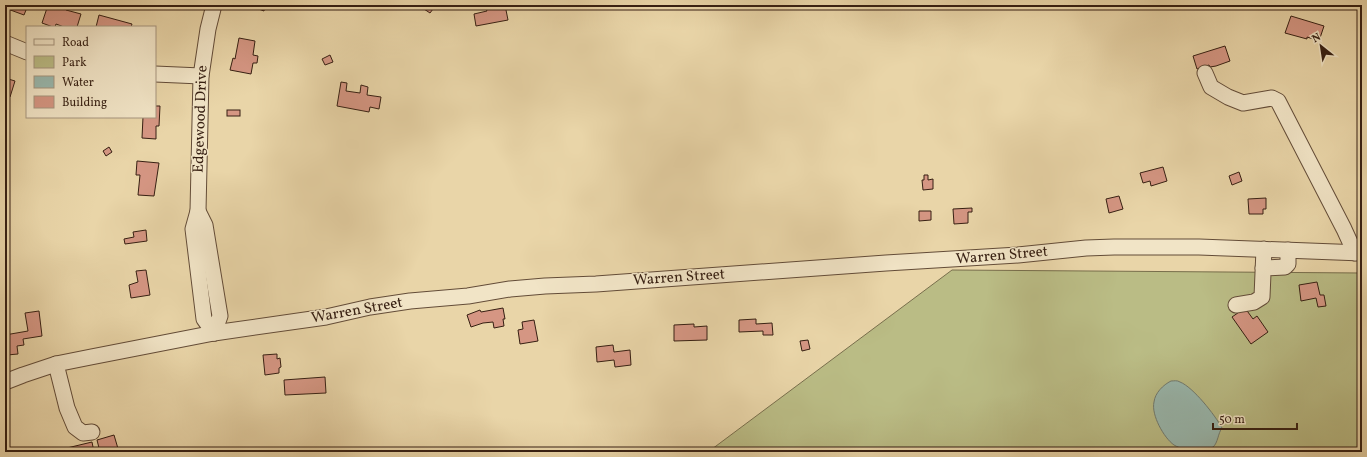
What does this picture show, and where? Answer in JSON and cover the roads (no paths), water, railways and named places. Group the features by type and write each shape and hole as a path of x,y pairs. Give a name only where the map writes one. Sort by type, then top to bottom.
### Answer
{"street":[{"name":"Edgewood Drive","path":"214,5 208,29 200,76 198,211 193,229 204,319 214,333"},
{"path":"5,43 26,52"},
{"path":"1205,73 1211,87 1228,97 1243,103 1272,98 1278,101 1358,253"},
{"path":"156,74 200,76"},
{"name":"Warren Street","path":"5,382 23,374 56,364 214,333 326,317 370,307 410,301 468,296 510,289 1018,255 1086,248 1184,247 1358,253"},
{"path":"1236,305 1254,302 1262,297 1264,249"},
{"path":"1263,268 1285,267 1288,264 1288,250"},
{"path":"56,364 67,408 74,427 83,433 92,432"}],"water":[{"path":"1171,381 1179,381 1191,389 1209,409 1222,428 1216,443 1211,449 1200,451 1179,447 1170,442 1162,432 1154,413 1154,402 1156,395 1160,390"}]}
